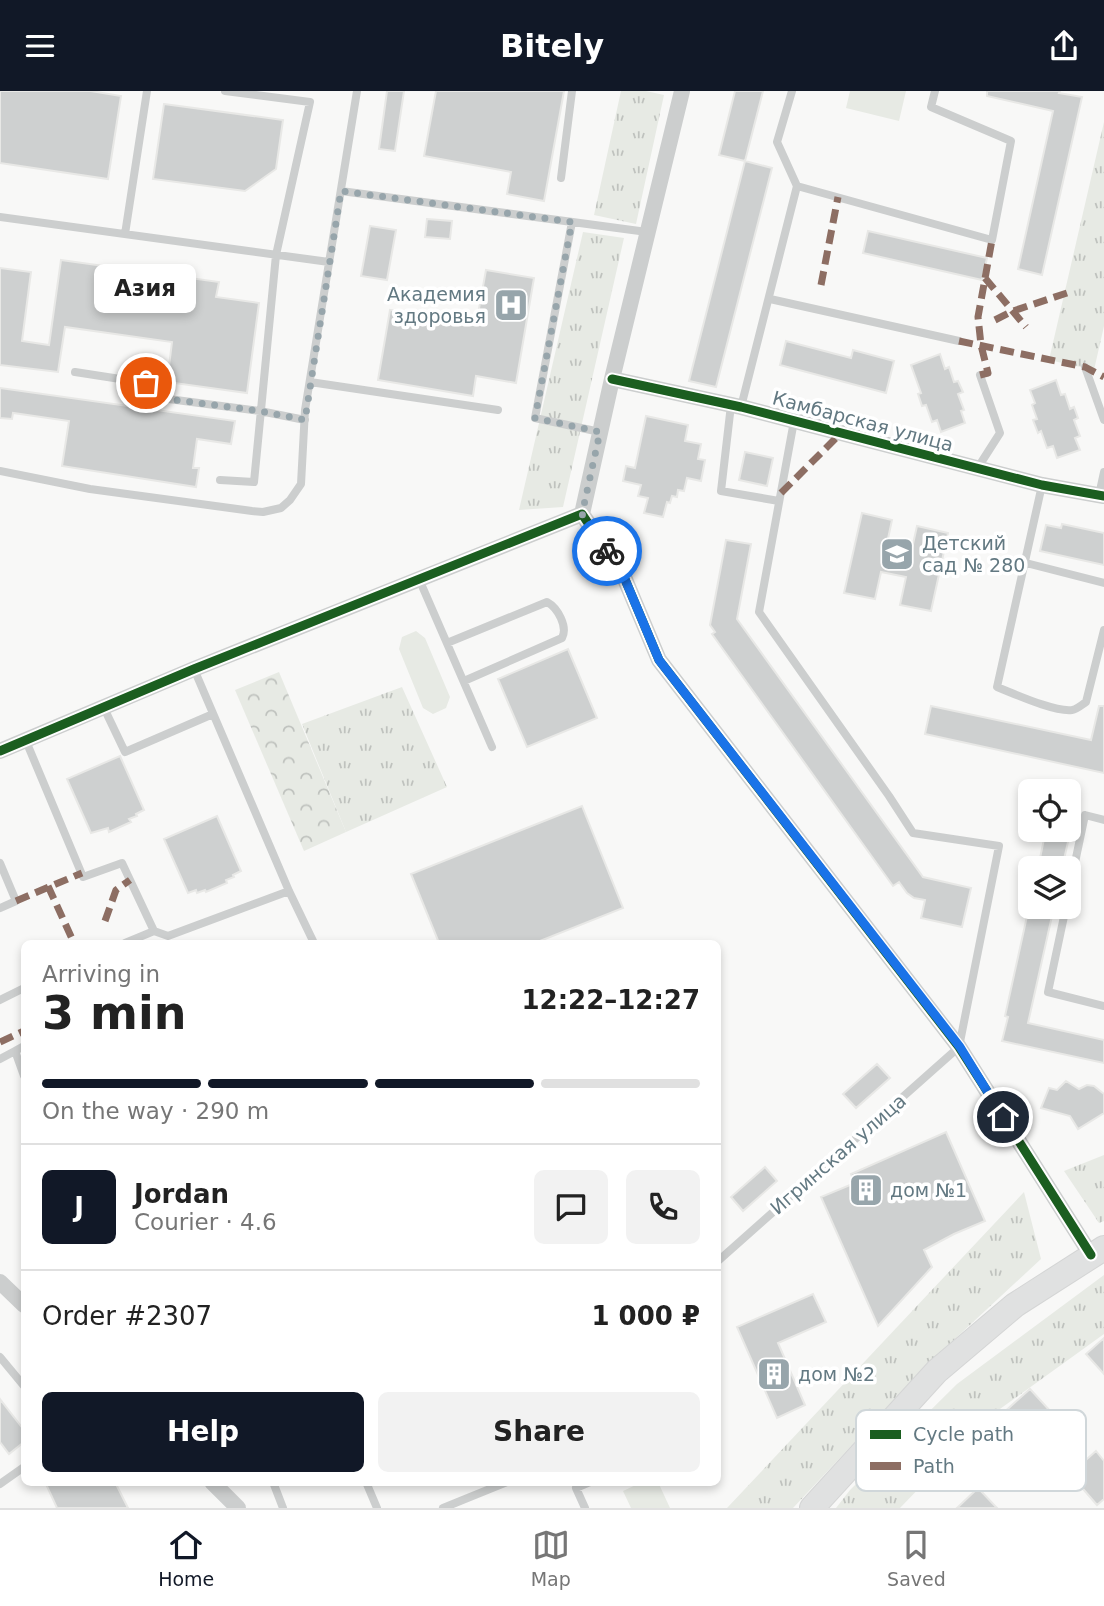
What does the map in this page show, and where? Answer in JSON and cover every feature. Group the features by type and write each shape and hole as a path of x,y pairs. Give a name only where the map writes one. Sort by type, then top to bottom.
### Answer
{"main road":[{"path":"901,1410 937,1371 1015,1305 1098,1251"},
{"path":"812,1508 856,1460"}],"street":[{"path":"682,91 582,514 624,577 659,660 960,1047 1098,1251"},
{"name":"Камбарская улица","path":"612,379 736,406 1042,485 1101,496"},
{"path":"0,751 194,669 582,514"},
{"path":"0,1282 21,1302"},
{"path":"216,1486 238,1508"}],"lane":[{"path":"125,234 147,91"},
{"path":"220,480 254,482 275,255 310,102 225,91"},
{"path":"0,471 90,489 263,512 286,505 301,484 310,382 357,91"},
{"path":"561,178 572,91"},
{"path":"779,501 720,491 736,406 770,299 797,185 777,142 792,91"},
{"path":"797,185 992,240 1011,142 931,107 935,91"},
{"path":"341,191 648,232"},
{"path":"0,217 329,262"},
{"path":"572,222 535,418 600,432"},
{"path":"770,299 959,341"},
{"path":"1085,367 1104,420"},
{"path":"75,372 146,383 160,398 260,411 305,420"},
{"path":"977,469 1000,433 980,375"},
{"path":"310,382 498,410"},
{"path":"793,421 760,612 913,833 999,846 960,1047"},
{"path":"1101,496 1104,472"},
{"path":"1042,485 998,687 1057,709 1077,709 1086,702 1104,630"},
{"path":"1026,563 1104,583"},
{"path":"419,579 492,747"},
{"path":"447,643 547,602 553,606 563,623 565,631 562,638 464,681"},
{"path":"194,669 313,940"},
{"path":"104,708 125,752 213,713"},
{"path":"26,741 83,877 122,863 154,931"},
{"path":"1076,856 1085,815 1104,820"},
{"path":"0,863 16,901 0,908"},
{"path":"132,940 154,931 168,936 289,891"},
{"path":"1063,919 1048,992 1104,1006"},
{"path":"0,1000 21,990"},
{"name":"Игринская улица","path":"721,1258 960,1047"},
{"path":"0,1059 21,1048"},
{"path":"15,1051 21,1068"},
{"path":"0,1357 21,1382"},
{"path":"0,1485 21,1469"},
{"path":"275,1486 283,1508"},
{"path":"368,1486 377,1508"},
{"path":"479,1486 481,1492"},
{"path":"443,1508 464,1504 481,1492 497,1486"},
{"path":"581,1486 576,1488 585,1508"}],"green space":[{"path":"621,91 646,91 664,95 636,224 594,215"},
{"path":"850,91 906,91 899,121 846,108"},
{"path":"1104,122 1104,326 1094,370 1049,360"},
{"path":"583,232 624,238 563,507 519,510"},
{"path":"416,631 425,638 450,697 446,708 433,714 423,708 399,649 402,637"},
{"path":"279,672 346,832 304,851 235,690"},
{"path":"402,687 447,787 346,832 302,724"},
{"path":"1104,1155 1104,1221 1099,1223 1064,1171"},
{"path":"1024,1192 1041,1259 929,1363 885,1410 856,1410 856,1441 793,1508 727,1508"},
{"path":"1104,1275 1104,1334 998,1410 931,1410 957,1384"},
{"path":"856,1484 856,1491 916,1491 900,1508 836,1508"},
{"path":"634,1486 660,1486 670,1508 631,1508 623,1491"}],"building":[{"path":"0,91 91,91 121,96 108,179 0,163"},
{"path":"387,91 404,91 395,151 379,149"},
{"path":"436,91 564,91 544,201 507,194 511,172 424,156"},
{"path":"735,91 763,91 745,161 719,155"},
{"path":"987,91 1060,91 1059,93 1082,97 1042,275 1018,269 1053,111 987,96"},
{"path":"164,104 283,120 276,169 245,191 153,179"},
{"path":"745,161 772,168 716,387 689,381"},
{"path":"427,219 452,221 450,239 425,237"},
{"path":"370,226 396,230 387,280 361,276"},
{"path":"868,231 987,258 982,280 863,253"},
{"path":"61,260 219,282 216,297 259,303 247,393 167,382 172,342 65,327 58,372 0,365 0,268 31,272 22,341 49,345"},
{"path":"486,270 534,278 516,383 476,376 473,396 378,380 390,310 476,325"},
{"path":"786,341 851,358 853,350 894,361 886,393 780,365"},
{"path":"940,354 945,369 949,367 954,382 958,381 963,392 958,394 965,423 941,432 937,420 932,422 926,405 922,406 918,394 921,393 911,365"},
{"path":"1056,380 1070,409 1074,407 1078,418 1074,420 1080,436 1075,438 1080,450 1057,458 1053,446 1047,448 1041,431 1038,433 1033,420 1037,419 1032,405 1035,403 1030,390"},
{"path":"0,388 235,421 231,444 197,439 193,468 199,468 196,487 62,466 69,421 13,413 12,419 0,418"},
{"path":"646,416 688,425 685,441 701,444 698,459 705,460 701,481 687,478 684,491 678,490 677,497 672,496 670,503 667,502 663,517 644,513 648,498 638,496 641,485 623,481 626,466 635,468"},
{"path":"745,452 773,458 767,486 739,480"},
{"path":"862,513 892,520 886,548 911,553 917,526 948,533 931,611 900,605 906,577 881,572 875,599 844,593"},
{"path":"1062,524 1104,533 1104,565 1040,551 1046,525 1061,528"},
{"path":"726,540 751,544 737,619 923,877 971,888 962,927 921,918 925,900 914,898 899,882 893,886 712,634 715,632 710,625"},
{"path":"568,649 597,718 527,747 498,679"},
{"path":"931,706 1091,740 1099,706 1104,706 1104,773 925,734"},
{"path":"120,756 144,810 129,819 131,822 109,832 108,828 91,833 67,779"},
{"path":"582,806 623,908 543,940 438,940 411,874"},
{"path":"217,816 241,871 226,880 227,883 206,892 197,893 196,890 188,893 164,839"},
{"path":"1043,842 1068,842 1065,856 1040,856"},
{"path":"1026,919 1051,919 1028,1023 1104,1040 1104,1063 1002,1041 1008,1017 1005,1016"},
{"path":"877,1064 890,1078 856,1108 843,1094"},
{"path":"1066,1081 1079,1089 1087,1085 1094,1086 1104,1094 1104,1113 1078,1129 1070,1116 1041,1108 1049,1088 1057,1090"},
{"path":"946,1132 985,1221 924,1250 932,1267 878,1326 821,1197 855,1183 851,1174"},
{"path":"765,1167 777,1181 743,1211 731,1197"},
{"name":"дом №2","path":"813,1294 826,1322 778,1343 805,1405 777,1418 737,1327"},
{"path":"1104,1338 1104,1374 1086,1354"},
{"path":"1030,1389 1049,1410 1006,1410"},
{"path":"0,1399 21,1426 21,1444 9,1454 0,1442"},
{"path":"1096,1451 1104,1461 1104,1499 1097,1505 1085,1491 1086,1460"},
{"path":"47,1486 117,1486 128,1508 57,1508"},
{"path":"975,1491 981,1491 997,1508 957,1508"}],"marked path":[{"path":"821,285 838,197"},
{"path":"980,375 988,373 978,317 992,240"},
{"path":"985,278 1026,327"},
{"path":"995,320 1013,311 1070,292"},
{"path":"959,341 1085,367 1104,377"},
{"path":"781,493 841,433"},
{"path":"16,901 82,873"},
{"path":"105,921 116,890 130,880"},
{"path":"48,886 73,940"},
{"path":"0,1042 21,1032"}],"cycle path":[{"path":"612,379 741,407 1042,485 1104,496"},
{"path":"0,751 194,669 582,514 624,577 659,660 959,1047 1091,1255"}],"way so far":[{"path":"146,383 160,398 260,411 305,420 341,191 572,222 535,418 600,432 582,514 607,551"}],"place":[{"name":"Академия здоровья","path":"511,305"},
{"name":"Азия","path":"146,383"},
{"name":"Детский сад № 280","path":"897,554"},
{"name":"дом №1","path":"866,1190"},
{"name":"дом №2","path":"774,1374"}],"route":[{"path":"607,551 624,577 659,660 960,1047 1003,1117"}]}
